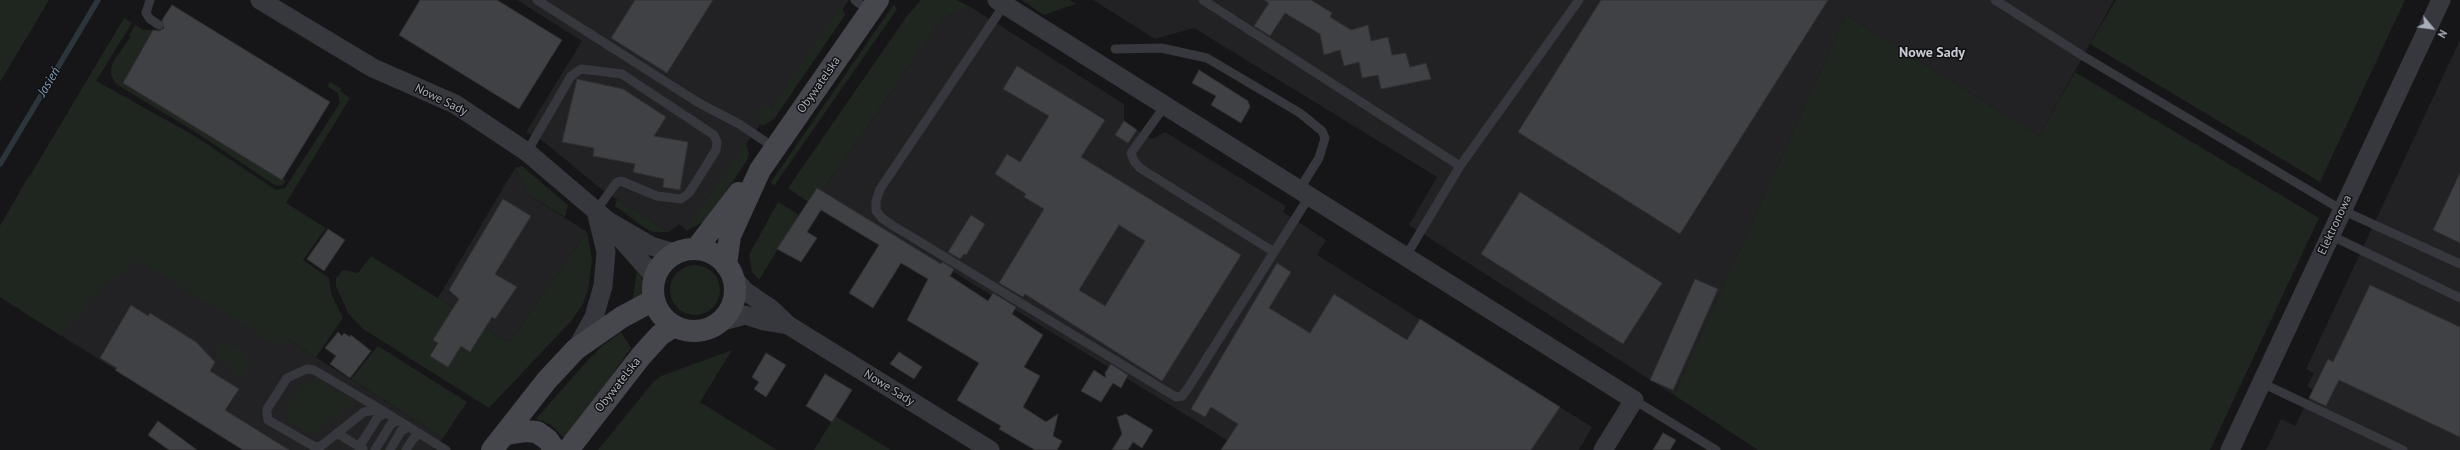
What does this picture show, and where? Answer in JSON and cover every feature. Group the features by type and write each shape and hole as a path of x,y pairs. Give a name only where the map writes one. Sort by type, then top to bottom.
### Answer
{"main road":[{"name":"Obywatelska","path":"686,251 760,170 868,4"},
{"name":"Obywatelska","path":"730,272 730,236 760,170"},
{"path":"686,251 708,251 730,272 733,302 727,313 719,322 709,328 697,330 674,326 665,318 654,300 654,276 661,266 686,251"},
{"path":"498,442 548,380 576,349 622,317 654,300"},
{"name":"Obywatelska","path":"568,450 641,356 660,335 674,326"},
{"path":"498,442 525,431 537,432 548,440 556,450"}],"street":[{"name":"Nowe Sady","path":"260,0 373,68 455,104 527,152 602,216 651,246 686,251"},
{"name":"Elektronowa","path":"2230,450 2441,0"},
{"path":"1000,2 1164,107 1406,256 1634,400 1603,450"},
{"name":"Nowe Sady","path":"602,216 615,234 654,276"},
{"path":"576,349 594,317 603,286 606,252 602,216"},
{"name":"Nowe Sady","path":"730,272 745,291 770,308 788,325 990,450"},
{"name":"Nowe Sady","path":"719,322 746,315 764,322 788,325"}],"lane":[{"path":"150,0 146,13 150,19 159,25"},
{"path":"536,0 699,103 739,124 775,148"},
{"path":"1203,0 1460,166"},
{"path":"1406,256 1460,166 1578,0"},
{"path":"1995,0 2083,56 2342,210 2460,264"},
{"path":"1000,2 880,189 876,201 876,211 882,218 1176,397 1182,396 1274,252 1304,193 1319,158 1325,138 1322,131 1300,113 1207,58 1161,48 1115,49"},
{"path":"527,152 571,76 581,69 622,74 714,135 717,142 716,150 689,193 681,199 657,196 621,182 616,183 602,216"},
{"path":"1164,107 1131,153 1137,164 1274,252"},
{"path":"2330,235 2460,298"},
{"path":"383,411 364,412 337,433 315,447 268,420 267,409 287,378 307,369 314,370 383,411 398,420 446,450"},
{"path":"2262,383 2403,450"},
{"path":"1634,400 1716,450"},
{"path":"337,433 362,448 378,417 383,411"},
{"path":"375,450 391,424 398,420"},
{"path":"390,450 401,431 408,427"},
{"path":"406,450 419,433"}],"shaded area":[{"path":"0,0 49,0 0,82"},
{"path":"517,0 849,0 685,229 679,224 669,232 601,189 543,141 526,132 582,41"},
{"path":"921,0 956,0 969,6 942,19 822,191 817,188 808,202 788,188 907,16"},
{"path":"1022,0 1070,0 1076,4 1044,15"},
{"path":"1093,0 2114,0 2039,136 1846,15 1674,395 1409,225 1437,177 1194,28 1155,39"},
{"path":"2116,0 2405,0 2320,182 2090,44"},
{"path":"894,4 897,9 774,186 771,182"},
{"path":"841,6 845,15 774,119 762,126 757,119 758,110 763,105 771,109"},
{"path":"969,6 1124,104 1124,121 1144,135 1152,139 1165,132 1286,206 1283,212 1326,240 1317,255 1592,427 1579,450 1243,450 822,191 942,19"},
{"path":"1846,15 2039,136 2075,72 2319,218 2210,450 1758,450 1674,395"},
{"path":"124,18 132,23 96,81 195,136 276,190 285,188 340,103 338,93 327,86 330,82 341,88 340,91 350,98 286,203 326,228 303,260 329,278 331,293 343,318 316,357 287,339 281,348 138,261 102,288 61,336 0,297 0,226"},
{"path":"135,25 144,30 153,30 123,83 286,181 283,185 278,186 273,184 197,133 116,84 111,75 112,64 130,37 129,36"},
{"path":"2460,40 2460,450 2266,450 2281,419 2295,426 2313,390 2307,386 2314,373 2306,369"},
{"path":"746,143 749,154 747,160 707,220 686,231 685,229"},
{"path":"522,166 568,205 565,217 529,195 515,168"},
{"path":"515,168 529,195 587,232 509,343 438,298"},
{"path":"29,175 443,438 434,450 243,450 0,297 0,226"},
{"path":"617,199 669,232 653,232 645,228 615,206"},
{"path":"778,202 799,215 759,280 752,272 749,255"},
{"path":"587,232 592,260 588,290 583,304 572,320 489,408 363,329 348,313 336,286 336,278 343,270 358,273 371,256 509,343"},
{"path":"690,265 700,265 713,272 720,285 720,295 713,308 700,315 690,315 681,311 674,304 670,295 670,285 674,276 681,269"},
{"path":"637,271 646,284 647,291 632,305"},
{"path":"621,332 631,348 568,437 564,438 550,424 536,419 587,361 603,345"},
{"path":"219,341 230,343 248,355 251,366 242,381 215,352"},
{"path":"378,346 467,402 443,438 351,379"},
{"path":"732,350 700,402 777,450 598,450 654,381 661,376"},
{"path":"316,379 355,401 314,434 309,433 288,421 288,408 290,400 298,388"},
{"path":"835,416 891,450 814,450"}],"building":[{"path":"420,0 497,0 562,40 519,109 399,35"},
{"path":"635,0 713,0 667,73 611,38"},
{"path":"1264,0 1311,0 1332,13 1330,17 1351,30 1368,25 1371,41 1388,37 1392,55 1406,53 1410,67 1426,63 1431,79 1381,89 1378,75 1362,78 1359,62 1344,66 1340,50 1324,55 1320,34 1285,13 1270,36 1254,26 1269,3"},
{"path":"1601,0 1828,0 1680,234 1518,132"},
{"path":"172,5 330,102 282,180 123,83 153,30 159,31 164,28 162,20"},
{"path":"1017,66 1105,120 1081,157 1241,255 1162,381 1025,294 1023,297 999,283 1044,209 1024,197 1026,194 995,174 1007,154 1020,162 1049,116 1003,89","holes":["1119,225 1145,241 1105,306 1079,290"]},
{"path":"1199,70 1248,101 1250,107 1241,123 1211,105 1216,96 1192,83"},
{"path":"577,79 623,89 666,117 654,136 688,142 680,190 663,187 664,179 633,172 635,164 593,156 594,148 562,142"},
{"path":"1124,121 1137,130 1128,143 1115,135"},
{"path":"2460,173 2460,243 2433,230"},
{"path":"817,188 941,264 942,262 954,269 950,276 988,301 993,293 1016,307 1012,314 1043,335 1024,367 1040,376 1023,407 1046,422 1058,414 1053,436 1062,441 1057,450 1035,450 999,429 1001,426 957,400 979,363 907,320 928,279 901,263 873,308 849,293 879,245 821,210 807,232 817,238 801,262 777,249"},
{"path":"1520,192 1662,283 1623,344 1481,254"},
{"path":"503,199 531,216 495,274 517,287 495,319 492,317 470,352 461,346 448,367 430,356 438,343 433,340 459,299 449,290"},
{"path":"971,215 985,224 966,255 964,254 960,259 948,252"},
{"path":"328,229 345,240 324,271 307,259"},
{"path":"1277,263 1291,272 1269,308 1310,333 1334,294 1407,340 1420,319 1560,407 1531,450 1221,450 1238,424 1211,407 1205,417 1191,409"},
{"path":"1695,279 1718,289 1673,390 1650,380"},
{"path":"2370,285 2460,327 2460,437 2339,380 2326,406 2309,398 2328,359 2333,362"},
{"path":"131,305 148,316 150,313 196,342 215,362 210,371 239,389 225,410 289,450 243,450 115,370 117,368 100,358"},
{"path":"338,332 342,336 344,333 350,337 351,335 371,351 350,378 330,364 336,356 325,348"},
{"path":"899,352 922,367 914,379 890,364"},
{"path":"766,353 786,365 766,397 754,389 759,382 752,377"},
{"path":"1111,364 1128,375 1121,388 1113,383 1101,402 1081,391 1094,370 1106,378 1105,373"},
{"path":"825,374 852,390 832,422 806,406"},
{"path":"1126,414 1153,430 1142,448 1133,442 1128,450 1112,450 1122,434 1117,417"},
{"path":"158,421 197,450 169,450 148,435"},
{"path":"1663,433 1676,440 1670,450 1653,450"}],"waterway":[{"name":"Jasień","path":"0,164 98,0"}],"district":[{"name":"Nowe Sady","path":"1932,53"}]}
